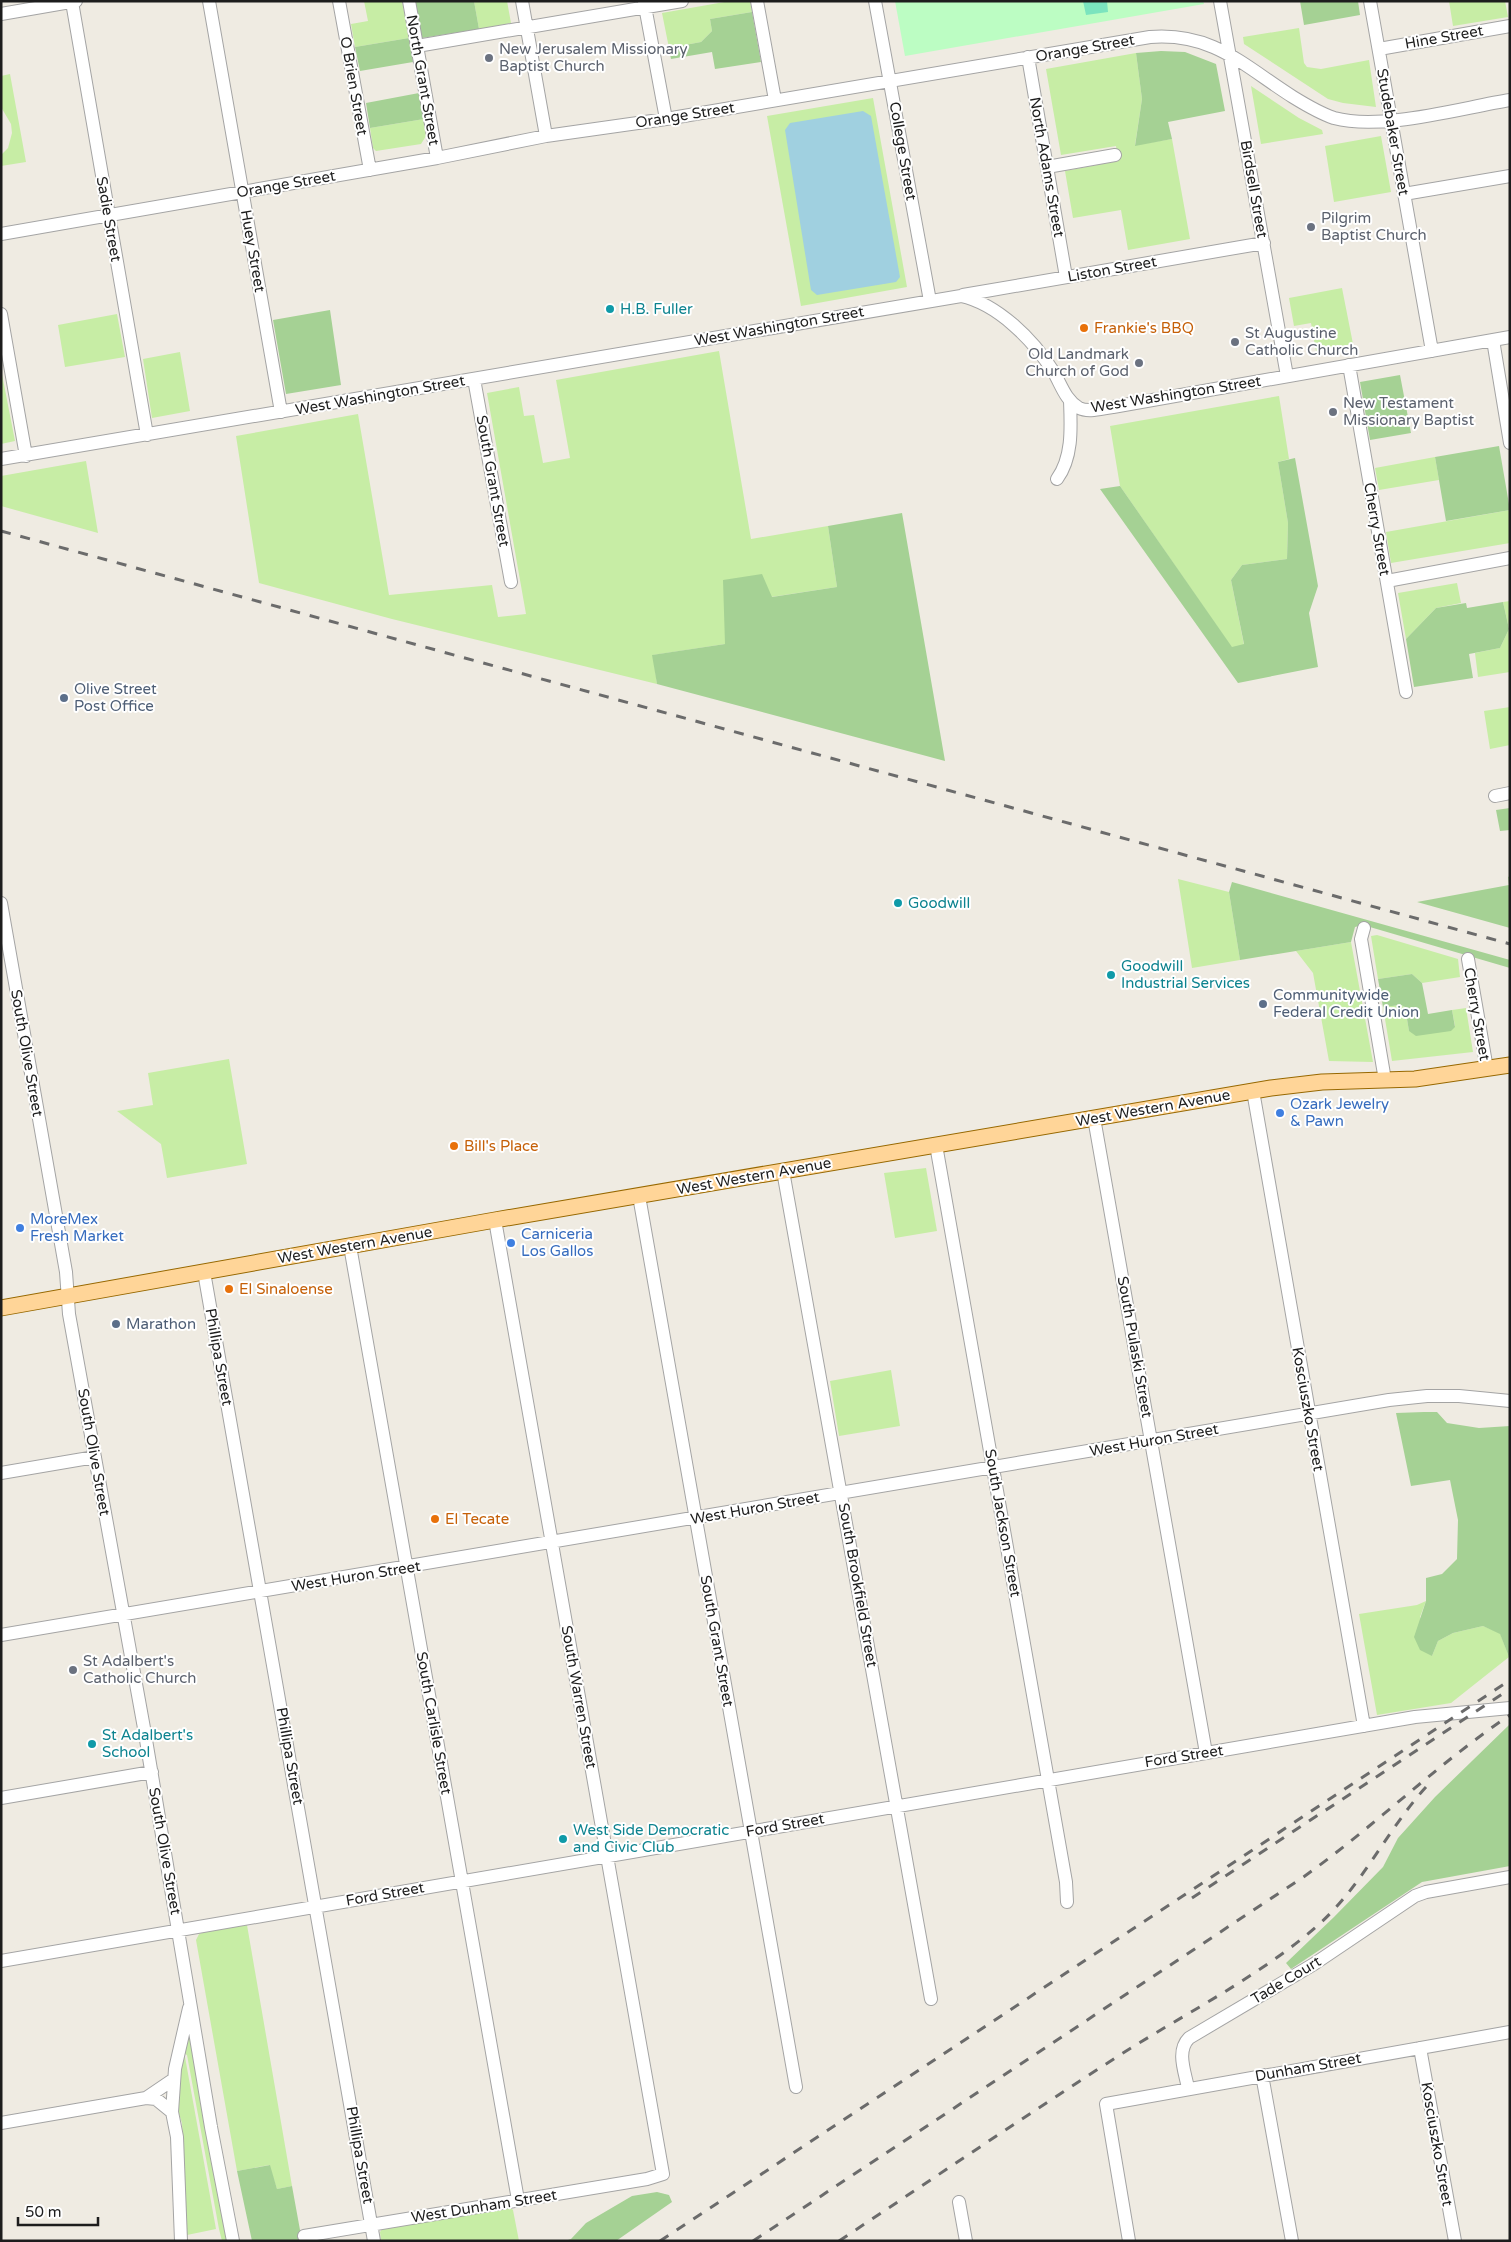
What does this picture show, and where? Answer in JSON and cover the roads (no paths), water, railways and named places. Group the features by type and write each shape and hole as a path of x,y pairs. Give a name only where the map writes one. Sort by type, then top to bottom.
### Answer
{"main road":[{"name":"West Western Avenue","path":"1,1308 495,1220 1253,1091 1322,1082 1415,1079 1510,1065"}],"street":[{"path":"1,14 76,1"},
{"name":"Huey Street","path":"209,1 282,412"},
{"name":"O Brien Street","path":"339,1 370,170"},
{"name":"North Grant Street","path":"409,1 437,158"},
{"path":"522,1 546,136"},
{"path":"417,46 526,28 644,4 682,1"},
{"path":"757,1 776,100"},
{"name":"College Street","path":"875,1 930,301"},
{"name":"Birdsell Street","path":"1220,1 1287,376"},
{"name":"Studebaker Street","path":"1370,1 1432,351"},
{"name":"Sadie Street","path":"72,2 147,435"},
{"path":"644,4 666,120"},
{"name":"Hine Street","path":"1379,49 1510,26"},
{"name":"Orange Street","path":"1,234 437,158 546,136 666,120 1028,57 1164,36 1210,44 1312,109 1334,118 1351,121 1392,121 1510,100"},
{"name":"North Adams Street","path":"1028,57 1066,277"},
{"path":"1047,167 1115,155"},
{"path":"1404,194 1510,176"},
{"name":"Liston Street","path":"961,296 1264,243"},
{"name":"West Washington Street","path":"1,459 961,296 972,298 989,307 1025,337 1046,360 1070,401 1085,410 1510,337"},
{"path":"1,314 26,456"},
{"path":"1492,340 1510,443"},
{"name":"Cherry Street","path":"1349,365 1406,692"},
{"name":"South Grant Street","path":"474,379 511,582"},
{"path":"1058,479 1070,446 1070,401"},
{"path":"1387,581 1510,558"},
{"path":"1496,796 1510,793"},
{"name":"South Olive Street","path":"1,903 66,1272 69,1314 152,1772 211,2126 233,2241"},
{"path":"1364,928 1361,939 1385,1080"},
{"name":"Cherry Street","path":"1468,959 1487,1069"},
{"name":"Kosciuszko Street","path":"1253,1091 1364,1726"},
{"name":"South Pulaski Street","path":"1094,1118 1206,1753"},
{"name":"South Jackson Street","path":"936,1145 1048,1780 1067,1902"},
{"name":"South Brookfield Street","path":"783,1171 931,1999"},
{"name":"South Grant Street","path":"638,1196 796,2087"},
{"name":"South Warren Street","path":"495,1220 663,2174"},
{"name":"South Carlisle Street","path":"350,1246 518,2200"},
{"name":"Phillipa Street","path":"204,1272 374,2241"},
{"name":"West Huron Street","path":"1,1635 1389,1400 1427,1396 1459,1396 1510,1401"},
{"path":"1,1473 95,1457"},
{"name":"Ford Street","path":"1,1961 1415,1717 1510,1708"},
{"path":"1,1798 152,1772"},
{"name":"Tade Court","path":"1188,2088 1182,2051 1184,2043 1189,2038 1314,1964 1415,1896 1426,1892 1510,1877"},
{"name":"South Olive Street","path":"181,2241 177,2137 172,2112 174,2079 190,2001"},
{"name":"Dunham Street","path":"1129,2241 1106,2104 1510,2032"},
{"name":"Kosciuszko Street","path":"1420,2048 1454,2241"},
{"path":"1262,2075 1292,2241"},
{"path":"146,2098 174,2079"},
{"path":"1,2123 146,2098 156,2099 172,2112"},
{"name":"West Dunham Street","path":"304,2236 647,2179 663,2174"},
{"path":"959,2202 966,2241"}],"water":[{"path":"863,111 871,116 900,277 896,282 817,295 811,290 785,130 790,123"}],"railway":[{"path":"1,531 1510,944"},
{"path":"660,2241 1510,1680"},
{"path":"1192,1898 1510,1689"},
{"path":"753,2241 1302,1878 1355,1838 1457,1754 1510,1715"},
{"path":"839,2241 1087,2076 1247,1978 1294,1945 1316,1927 1347,1894 1398,1822 1426,1787"}],"place":[{"name":"New Jerusalem Missionary Baptist Church","path":"489,58"},
{"name":"Pilgrim Baptist Church","path":"1311,227"},
{"name":"H.B. Fuller","path":"610,309"},
{"name":"Frankie's BBQ","path":"1084,328"},
{"name":"St Augustine Catholic Church","path":"1235,342"},
{"name":"Old Landmark Church of God","path":"1139,363"},
{"name":"New Testament Missionary Baptist","path":"1333,412"},
{"name":"Olive Street Post Office","path":"64,698"},
{"name":"Goodwill","path":"898,903"},
{"name":"Goodwill Industrial Services","path":"1111,975"},
{"name":"Communitywide Federal Credit Union","path":"1263,1004"},
{"name":"Ozark Jewelry & Pawn","path":"1280,1113"},
{"name":"Bill's Place","path":"454,1146"},
{"name":"MoreMex Fresh Market","path":"20,1228"},
{"name":"Carniceria Los Gallos","path":"511,1243"},
{"name":"El Sinaloense","path":"229,1289"},
{"name":"Marathon","path":"116,1324"},
{"name":"El Tecate","path":"435,1519"},
{"name":"St Adalbert's Catholic Church","path":"73,1670"},
{"name":"St Adalbert's School","path":"92,1744"},
{"name":"West Side Democratic and Civic Club","path":"563,1839"}]}
